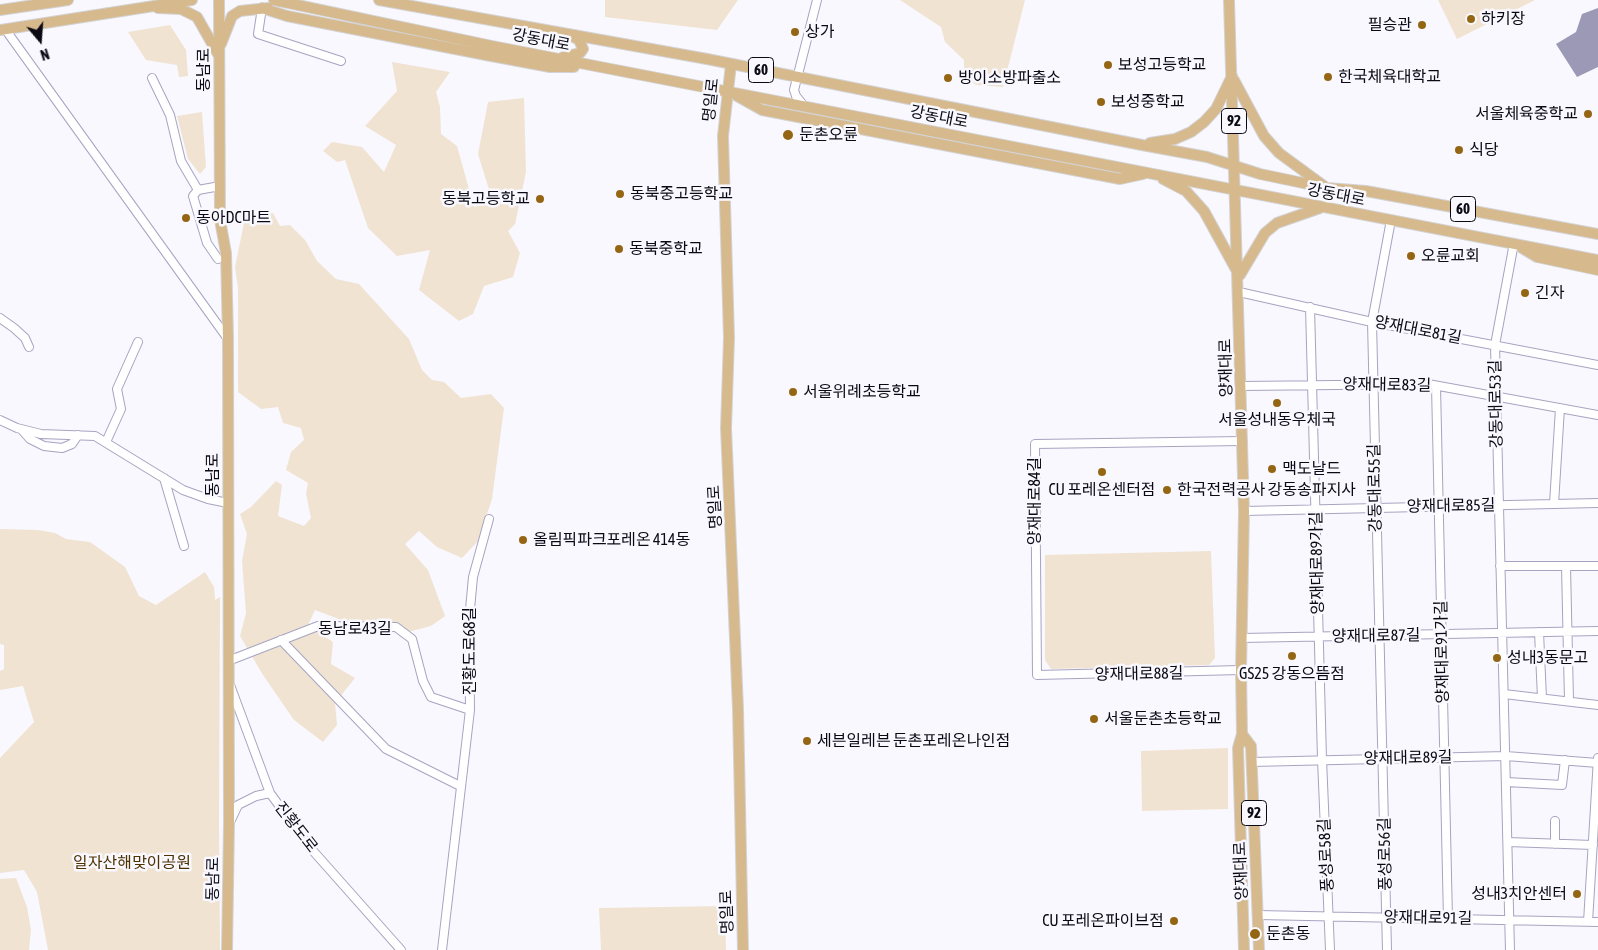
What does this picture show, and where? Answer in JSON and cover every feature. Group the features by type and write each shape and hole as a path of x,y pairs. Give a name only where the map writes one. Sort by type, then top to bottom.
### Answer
{"main road":[{"path":"0,10 68,0"},
{"path":"2,29 192,0"},
{"name":"동남로","path":"219,0 220,220 226,253 228,339 229,824 227,950"},
{"name":"강동대로","path":"274,0 554,58 1321,208 1598,260"},
{"name":"강동대로","path":"379,0 731,64 1142,145 1207,158 1260,174 1327,188 1366,191 1598,234"},
{"name":"양재대로","path":"1229,0 1240,292 1243,441 1242,734 1238,748 1244,950"},
{"path":"146,6 181,9 197,17 219,52"},
{"path":"219,52 232,16 240,10 308,7"},
{"path":"262,8 287,16 550,66 600,67"},
{"path":"554,58 580,54 582,44 570,34"},
{"name":"명일로","path":"731,64 723,136 729,338 726,428 738,710 743,950"},
{"path":"1142,145 1175,139 1191,132 1216,109 1232,75"},
{"path":"1232,75 1264,136 1279,153 1327,188"},
{"path":"727,91 762,110 1120,179 1149,173 1186,191 1204,211 1216,229 1239,276"},
{"path":"1239,276 1265,233 1277,223 1321,208"},
{"path":"1514,243 1537,257 1598,270"},
{"name":"양재대로","path":"1242,734 1251,746 1259,950"}],"street":[{"path":"804,106 794,90 799,78 817,0"},
{"path":"262,8 258,34 341,61"},
{"path":"2,29 228,339"},
{"path":"152,78 170,115 180,161 198,190"},
{"path":"218,259 207,243 193,196 198,190 220,186"},
{"name":"강동대로55길","path":"1382,758 1372,322 1391,220"},
{"name":"강동대로53길","path":"1510,950 1495,345 1514,243"},
{"name":"양재대로81길","path":"1240,292 1372,322 1598,364"},
{"name":"양재대로89가길","path":"1310,307 1322,759"},
{"path":"0,318 25,338 29,347"},
{"path":"106,442 121,409 117,389 138,342"},
{"name":"양재대로83길","path":"1242,386 1436,386 1598,415"},
{"name":"양재대로91가길","path":"1436,386 1448,919"},
{"path":"1554,504 1560,408"},
{"path":"0,420 22,430 41,434 95,436 183,490 208,499 228,503"},
{"path":"0,425 10,425"},
{"path":"22,430 30,439 44,446 62,448 72,444 78,435"},
{"name":"양재대로84길","path":"1037,675 1035,444 1243,441"},
{"path":"164,478 184,546"},
{"name":"양재대로85길","path":"1244,510 1598,503"},
{"name":"진황도로68길","path":"442,950 470,710 469,620 473,577 489,518"},
{"path":"1500,566 1598,566"},
{"path":"1566,566 1569,632 1569,701"},
{"name":"동남로43길","path":"228,661 318,626 396,627 412,639 422,681 431,697 470,710"},
{"name":"양재대로87길","path":"1242,638 1598,631"},
{"path":"1539,632 1542,698"},
{"path":"281,640 386,749 460,786"},
{"name":"양재대로88길","path":"1037,675 1231,672 1241,670"},
{"name":"진황도로","path":"229,681 270,793 307,844 401,950"},
{"path":"1504,694 1598,705"},
{"name":"양재대로89길","path":"1252,762 1506,756 1598,763"},
{"name":"풍성로56길","path":"1382,758 1388,950"},
{"path":"1588,922 1598,758"},
{"name":"풍성로58길","path":"1322,759 1330,950"},
{"path":"1506,782 1562,785 1564,760"},
{"path":"229,824 238,805 256,796 270,793"},
{"path":"1555,821 1555,844"},
{"path":"1508,842 1593,846"},
{"name":"양재대로91길","path":"1258,915 1598,922"}],"green space":[{"path":"605,0 738,0 717,30 605,17"},
{"path":"900,0 1025,0 1003,87 976,85 964,75 964,60 945,42 941,27"},
{"name":"하키장","path":"1438,0 1535,0 1457,39"},
{"path":"170,25 186,50 188,76 179,77 177,65 146,60 128,32"},
{"path":"392,62 450,72 436,92 440,107 441,134 457,146 474,207 486,204 491,196 478,154 488,102 524,98 526,172 515,224 508,231 520,253 513,277 484,286 473,314 459,321 419,290 430,250 397,256 368,228 345,160 337,162 323,151 332,142 362,147 384,172 396,145 365,126 397,91"},
{"path":"202,112 206,167 200,174 188,159 177,116"},
{"path":"273,213 280,226 290,225 305,240 317,261 336,279 359,284 409,339 422,370 432,380 444,382 461,398 491,394 504,408 492,499 478,541 462,558 437,547 419,531 405,544 428,570 445,616 431,626 408,632 389,622 359,623 339,619 315,610 308,625 333,642 331,664 355,678 335,703 337,725 323,742 294,720 263,675 240,636 246,613 242,561 247,534 240,514 251,507 276,481 282,485 278,516 304,526 311,518 306,494 308,483 286,470 291,452 304,440 301,428 283,423 278,407 261,409 238,392 238,288 235,267 245,218"},
{"name":"일자산해맞이공원","path":"0,529 38,530 55,533 66,539 90,542 125,567 139,596 156,605 205,572 214,587 215,600 220,597 220,950 48,950 37,892 24,870 0,873 0,758 34,722 23,686 0,690 0,671 4,669 4,645 0,644"},
{"path":"1211,551 1215,658 1209,665 1051,669 1045,660 1045,555"},
{"path":"1228,748 1228,809 1142,811 1141,751"},
{"path":"16,878 27,907 31,930 29,950 0,950 0,879"},
{"path":"725,906 726,950 601,950 599,908"}],"shaded area":[{"path":"1598,8 1598,67 1577,77 1556,44 1576,32 1582,14"}],"place":[{"name":"하키장","path":"1471,19"},
{"name":"필승관","path":"1422,25"},
{"name":"상가","path":"795,32"},
{"name":"보성고등학교","path":"1108,65"},
{"name":"한국체육대학교","path":"1328,77"},
{"name":"방이소방파출소","path":"948,78"},
{"name":"보성중학교","path":"1101,102"},
{"name":"서울체육중학교","path":"1588,114"},
{"name":"둔촌오륜","path":"788,135"},
{"name":"식당","path":"1459,150"},
{"name":"동북중고등학교","path":"620,194"},
{"name":"동북고등학교","path":"540,199"},
{"name":"동아DC마트","path":"186,218"},
{"name":"동북중학교","path":"619,249"},
{"name":"오륜교회","path":"1411,256"},
{"name":"긴자","path":"1525,293"},
{"name":"서울위례초등학교","path":"793,392"},
{"name":"서울성내동우체국","path":"1277,403"},
{"name":"맥도날드","path":"1272,469"},
{"name":"CU 포레온센터점","path":"1102,472"},
{"name":"한국전력공사 강동송파지사","path":"1167,490"},
{"name":"올림픽파크포레온 414동","path":"523,540"},
{"name":"GS25 강동으뜸점","path":"1292,656"},
{"name":"성내3동문고","path":"1497,658"},
{"name":"서울둔촌초등학교","path":"1094,719"},
{"name":"세븐일레븐 둔촌포레온나인점","path":"807,741"},
{"name":"성내3치안센터","path":"1577,894"},
{"name":"CU 포레온파이브점","path":"1174,921"},
{"name":"둔촌동","path":"1255,934"}]}
